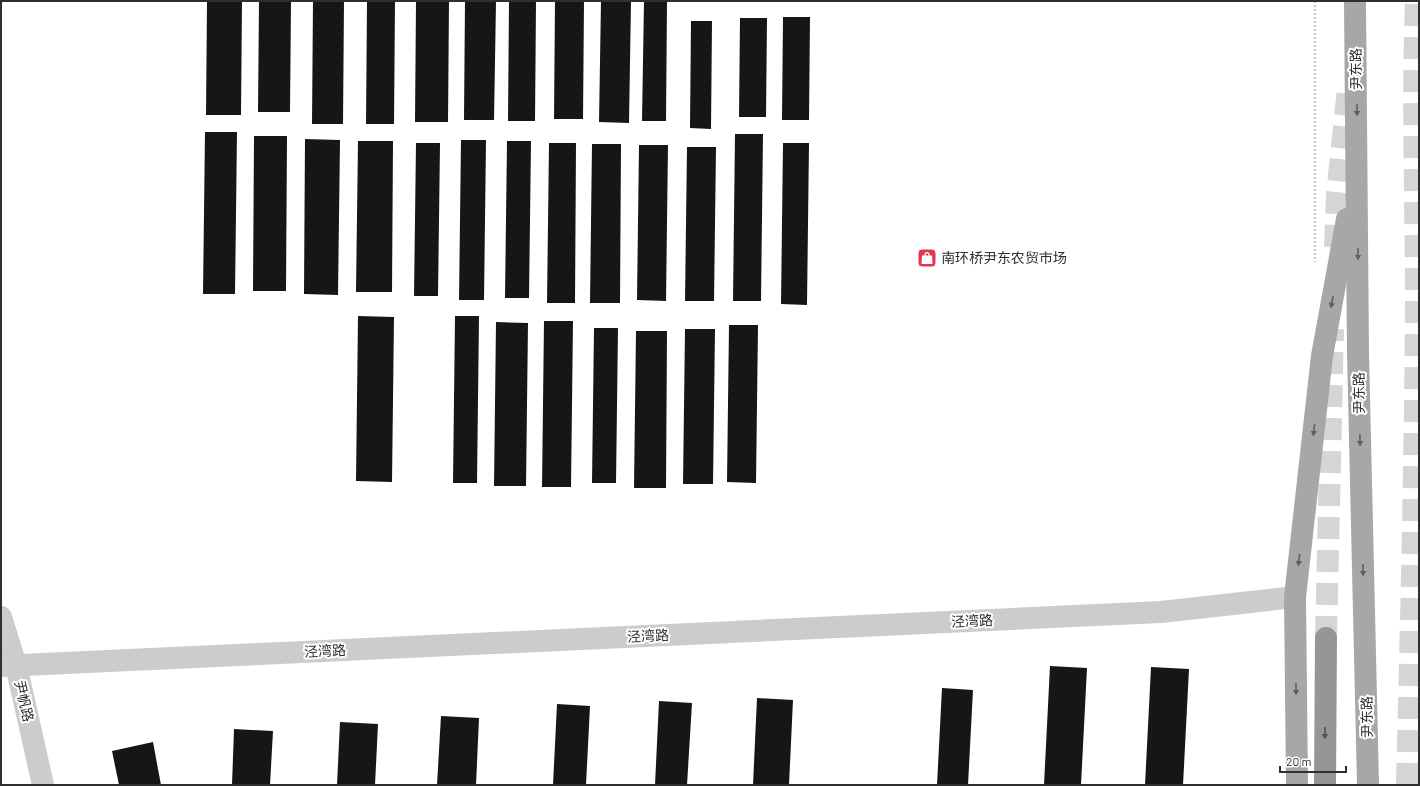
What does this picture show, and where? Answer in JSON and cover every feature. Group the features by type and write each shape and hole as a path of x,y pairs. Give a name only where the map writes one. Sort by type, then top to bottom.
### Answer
{"highway":[{"path":"1325,785 1326,638"}],"main road":[{"name":"尹东路","path":"1355,1 1358,153 1358,352 1368,785"},
{"path":"1297,785 1295,597 1322,356 1341,257 1358,153"}],"street":[{"name":"泾湾路","path":"8,665 1161,612 1295,597"},
{"name":"尹帆路","path":"1,617 8,665 43,785"}],"path":[{"path":"1315,1 1315,264"}],"building":[{"path":"207,1 242,1 241,115 206,115"},
{"path":"259,1 291,1 290,112 258,112"},
{"path":"313,1 344,1 343,124 312,124"},
{"path":"367,1 395,1 394,124 366,124"},
{"path":"416,1 449,1 448,122 415,122"},
{"path":"465,1 496,1 494,120 464,120"},
{"path":"509,1 536,1 535,121 508,121"},
{"path":"555,1 584,1 583,119 554,119"},
{"path":"601,1 631,1 629,123 599,122"},
{"path":"644,1 667,1 666,121 642,121"},
{"path":"783,17 810,17 809,120 782,120"},
{"path":"740,18 767,18 766,117 739,117"},
{"path":"691,21 712,21 711,129 690,128"},
{"path":"205,132 237,132 235,294 203,294"},
{"path":"735,134 763,134 761,301 733,301"},
{"path":"254,136 287,136 286,291 253,291"},
{"path":"305,139 340,140 338,295 304,294"},
{"path":"461,140 486,140 484,300 459,300"},
{"path":"358,141 393,141 392,292 356,292"},
{"path":"507,141 531,141 529,298 505,298"},
{"path":"416,143 440,143 438,296 414,296"},
{"path":"549,143 576,143 575,303 547,303"},
{"path":"783,143 809,143 807,305 781,304"},
{"path":"592,144 621,144 620,303 590,303"},
{"path":"639,145 668,145 666,301 637,300"},
{"path":"687,147 716,147 714,301 685,301"},
{"path":"358,316 394,317 392,482 356,481"},
{"path":"455,316 479,316 477,483 453,483"},
{"path":"544,321 573,321 571,487 542,487"},
{"path":"496,322 528,323 526,486 494,486"},
{"path":"729,325 758,325 756,483 727,482"},
{"path":"594,328 618,328 616,483 592,483"},
{"path":"685,329 715,329 713,484 683,484"},
{"path":"636,331 667,331 666,488 634,488"},
{"path":"1050,666 1087,668 1081,785 1044,785"},
{"path":"1151,667 1189,669 1183,785 1145,785"},
{"path":"942,688 973,690 968,785 937,785"},
{"path":"757,698 793,700 789,785 753,785"},
{"path":"659,701 692,703 687,785 655,785"},
{"path":"557,704 590,706 586,785 553,785"},
{"path":"441,716 479,718 476,785 437,785"},
{"path":"340,722 378,724 375,785 337,785"},
{"path":"234,729 273,731 270,785 232,785"},
{"path":"153,742 161,785 119,785 112,751"}],"tunnel":[{"path":"1407,785 1413,545 1416,266 1414,115 1416,1"},
{"path":"1335,247 1337,195 1348,88"},
{"path":"1326,638 1333,329"}],"place":[{"name":"南环桥尹东农贸市场","path":"927,258"}]}
